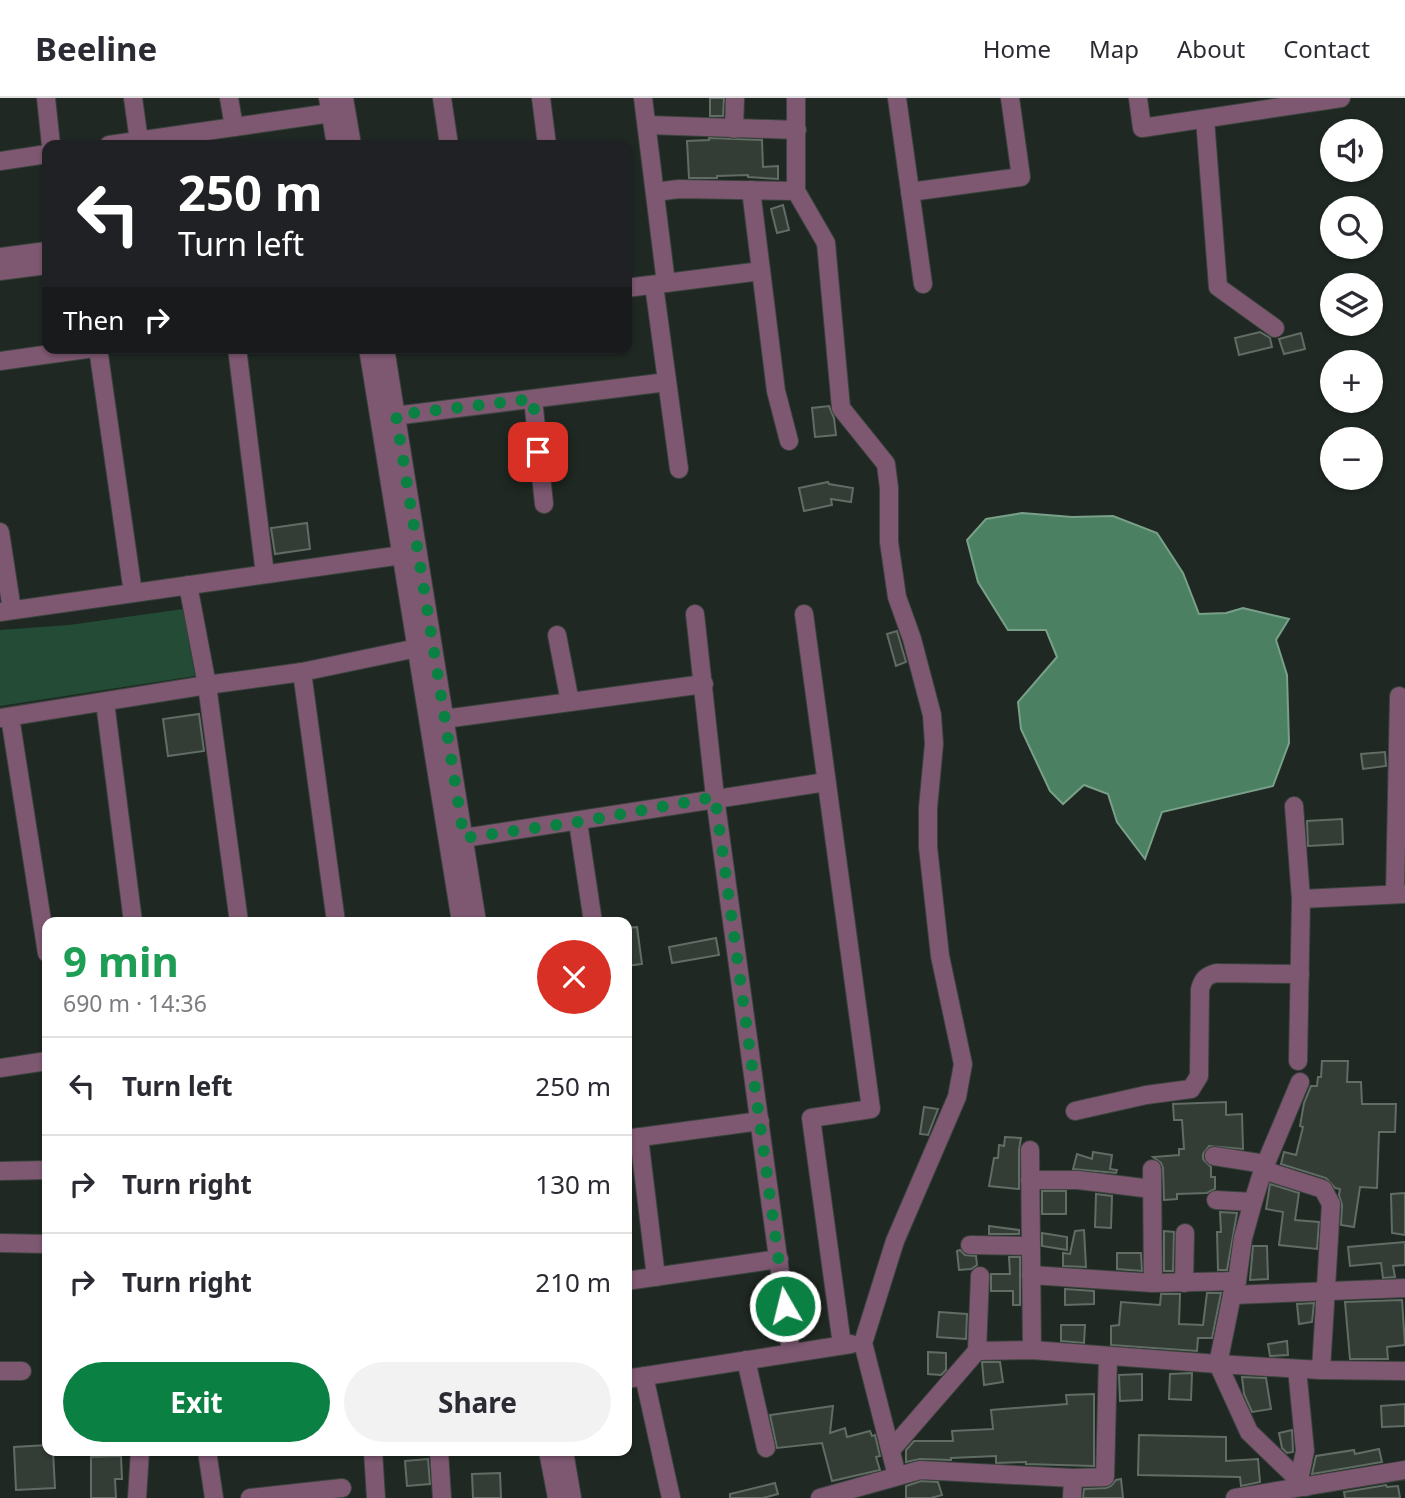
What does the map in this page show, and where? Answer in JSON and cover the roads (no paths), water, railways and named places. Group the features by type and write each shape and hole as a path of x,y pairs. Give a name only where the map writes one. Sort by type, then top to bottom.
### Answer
{"street":[{"path":"46,98 50,140"},
{"path":"133,98 139,140"},
{"path":"229,98 234,127"},
{"path":"344,98 351,140"},
{"path":"442,98 448,140"},
{"path":"541,98 546,140"},
{"path":"643,98 655,192 667,382 680,469"},
{"path":"734,129 735,98"},
{"path":"796,98 796,191 826,243 841,408 886,464 890,488 889,542 898,597 932,715 934,744 928,808 928,847 940,957 962,1064 957,1097 895,1241 863,1343 897,1476"},
{"path":"897,98 923,284"},
{"path":"910,192 1021,177 1010,98"},
{"path":"1138,98 1142,128 1205,119 1280,103 1341,98"},
{"path":"146,140 234,127 329,106 335,140"},
{"path":"1205,119 1218,287 1275,328"},
{"path":"647,125 797,130"},
{"path":"0,161 42,155"},
{"path":"655,192 679,189 796,191"},
{"path":"751,190 776,391 789,442"},
{"path":"0,257 42,252"},
{"path":"0,271 42,266"},
{"path":"632,287 761,271"},
{"path":"0,360 48,354"},
{"path":"97,354 133,593"},
{"path":"238,354 265,574"},
{"path":"370,354 388,417 444,719 476,917"},
{"path":"385,354 388,417 402,555 460,917"},
{"path":"388,417 667,382"},
{"path":"533,399 544,504"},
{"path":"0,532 6,611 402,555"},
{"path":"188,585 207,685 238,917"},
{"path":"695,614 715,797 791,1353"},
{"path":"804,614 871,1109 811,1118 842,1345"},
{"path":"557,635 570,702"},
{"path":"42,926 5,717 302,672 416,648"},
{"path":"302,672 335,917"},
{"path":"444,719 704,684"},
{"path":"1301,899 1400,894 1399,696"},
{"path":"105,702 132,917"},
{"path":"464,838 578,822 715,797 826,782"},
{"path":"1294,806 1301,899 1298,1061"},
{"path":"578,822 592,917"},
{"path":"1075,1111 1146,1095 1191,1089 1197,1083 1200,989 1202,981 1208,975 1300,974"},
{"path":"0,1068 42,1062"},
{"path":"1300,1082 1264,1167 1243,1238 1218,1364 1249,1432 1302,1484"},
{"path":"656,1277 633,1138 760,1121"},
{"path":"1030,1150 1032,1350"},
{"path":"1214,1156 1264,1167 1323,1189 1327,1196 1331,1204 1321,1370"},
{"path":"1152,1169 1153,1283"},
{"path":"0,1171 42,1170"},
{"path":"1030,1180 1078,1180 1152,1189"},
{"path":"1216,1200 1254,1202"},
{"path":"1184,1283 1185,1233"},
{"path":"0,1242 42,1244"},
{"path":"970,1245 1031,1246"},
{"path":"632,1280 779,1259"},
{"path":"1031,1275 1234,1288 1326,1291 1405,1288"},
{"path":"891,1450 977,1351 981,1276"},
{"path":"671,1498 635,1378 863,1343"},
{"path":"977,1351 1032,1350 1297,1369 1405,1371"},
{"path":"820,1498 920,1470 1073,1478 1105,1477 1108,1357"},
{"path":"746,1360 766,1448"},
{"path":"1297,1369 1306,1451 1302,1484"},
{"path":"0,1371 22,1371"},
{"path":"137,1498 140,1456"},
{"path":"209,1456 214,1498"},
{"path":"373,1456 376,1498"},
{"path":"439,1456 443,1498"},
{"path":"549,1456 557,1498"},
{"path":"565,1456 572,1498"},
{"path":"1235,1498 1302,1484 1335,1490 1405,1470"},
{"path":"1072,1498 1073,1478"},
{"path":"250,1498 342,1488"}]}
